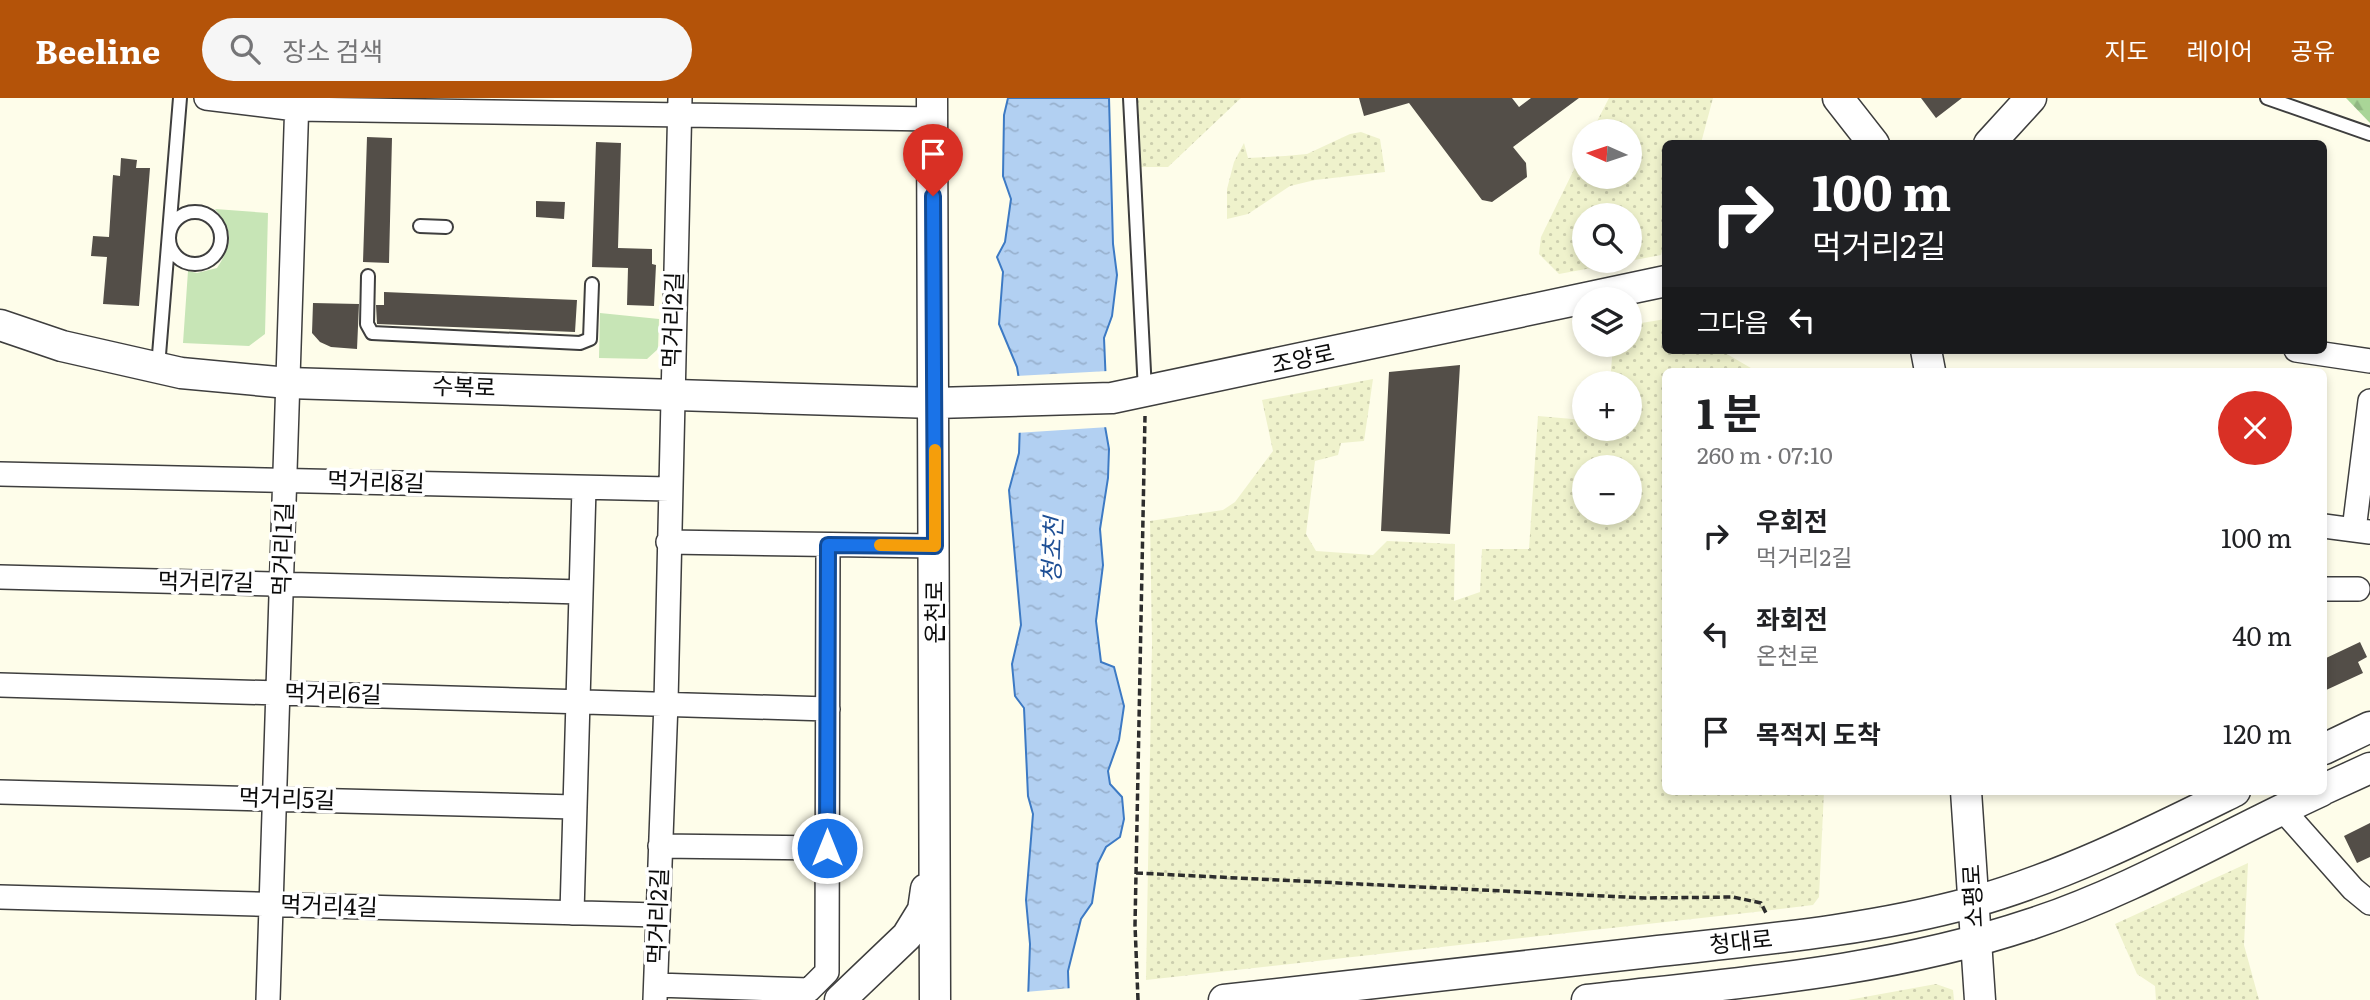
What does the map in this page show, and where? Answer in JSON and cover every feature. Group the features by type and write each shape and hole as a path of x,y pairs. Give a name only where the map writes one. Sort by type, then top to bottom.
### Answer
{"street":[{"path":"206,98 297,104 932,108"},
{"path":"1838,98 1871,140"},
{"path":"1993,140 2031,98"},
{"name":"먹거리1길","path":"268,1000 297,104"},
{"name":"먹거리2길","path":"660,846 827,848 827,972 809,990 656,993 657,915 666,702 679,106"},
{"name":"온천로","path":"932,108 935,1000"},
{"name":"조양로","path":"935,402 1112,398 1145,393 1662,282"},
{"name":"수복로","path":"0,325 62,346 158,368 288,383 935,402"},
{"path":"2302,358 2370,361"},
{"path":"2327,526 2362,531 2370,401"},
{"name":"먹거리8길","path":"0,474 669,489"},
{"path":"572,913 584,488"},
{"path":"668,542 935,546"},
{"path":"827,848 828,545"},
{"name":"먹거리7길","path":"0,577 581,592"},
{"path":"2327,589 2358,589"},
{"name":"먹거리6길","path":"0,685 666,702"},
{"path":"666,702 828,709"},
{"path":"2327,748 2370,727"},
{"name":"청대로","path":"2327,788 2370,768"},
{"name":"먹거리5길","path":"0,792 574,807"},
{"name":"소평로","path":"1966,795 1980,1000"},
{"name":"청대로","path":"1224,1000 1781,937 1870,924 1973,902 2099,856 2227,795"},
{"name":"청대로","path":"1587,1000 1832,971 1925,954 1975,941 2035,923 2090,901 2275,800 2298,795"},
{"path":"2275,800 2353,889 2370,903"},
{"path":"839,1000 907,936 923,910 933,830"},
{"name":"먹거리4길","path":"0,897 657,915"}],"lane":[{"path":"158,368 180,98"},
{"path":"1130,98 1145,393"},
{"path":"2267,98 2370,134"},
{"path":"198,212 214,220 221,237 219,246 210,259 195,264 179,259 173,253 169,238 170,229 181,216 198,212"},
{"path":"420,226 446,227"},
{"path":"369,276 367,324 372,333 580,343 590,339 592,284"}],"path":[{"path":"1138,1000 1136,873 1145,393"},
{"path":"1136,873 1645,898 1733,897 1761,903 1781,937"}],"green space":[{"path":"1137,98 1241,98 1168,167 1141,167"},
{"path":"1609,98 1713,98 1702,140 1662,140 1661,255 1642,259 1642,203 1572,203 1572,272 1559,274 1539,254 1541,237 1572,174 1572,189 1642,189 1642,119 1598,119"},
{"path":"2346,98 2370,98 2370,123"},
{"path":"1361,132 1380,139 1385,172 1315,180 1290,186 1248,214 1227,219 1227,189 1234,162 1244,143 1248,158 1307,154 1350,134"},
{"path":"215,209 268,213 265,334 249,346 183,343 188,271 197,273 217,268 228,244 226,224"},
{"path":"600,313 659,319 658,349 647,359 599,358"},
{"path":"1662,320 1662,354 1727,354 1751,368 1662,368 1662,795 1824,795 1819,897 1813,905 1146,980 1152,643 1150,521 1223,510 1235,502 1273,451 1262,400 1373,379 1364,441 1341,443 1338,455 1315,461 1306,534 1316,551 1373,555 1387,541 1455,544 1454,601 1480,592 1482,549 1529,549 1538,416 1572,419 1572,441 1642,441 1642,371 1611,371 1612,357 1642,357 1642,323"},
{"path":"2248,863 2244,945 2259,1000 2156,1000 2155,986 2137,974 2115,924"},
{"path":"1936,984 1953,990 1954,1000 1848,1000"}],"water":[{"name":"청초천","path":"1008,98 1109,98 1113,244 1117,275 1112,316 1104,338 1106,385 1103,415 1109,449 1108,478 1100,529 1103,565 1096,621 1101,662 1114,667 1124,706 1119,740 1108,771 1110,784 1122,797 1124,819 1120,837 1106,847 1098,863 1092,903 1081,919 1068,971 1069,1000 1028,1000 1030,944 1026,900 1033,814 1028,796 1024,708 1015,696 1012,664 1021,625 1009,490 1019,453 1021,392 1017,367 999,324 1003,272 997,257 1005,242 1011,199 1003,176 1004,115"}],"pier":[{"path":"1108,371 1109,427 1015,433 1018,409 1015,376"},
{"path":"1072,988 1073,1000 1025,1000 1025,992"}],"building":[{"path":"1359,98 1512,98 1519,107 1531,98 1579,98 1513,147 1526,163 1527,177 1492,202 1482,200 1409,103 1364,116"},
{"path":"1921,98 1962,98 1936,118"},
{"path":"367,137 392,138 389,263 363,262"},
{"path":"596,142 621,143 618,248 652,249 652,264 656,265 654,306 627,305 628,268 592,267"},
{"path":"121,158 137,160 136,168 150,168 139,306 103,304 107,257 91,256 93,236 109,237 113,175 120,176"},
{"path":"536,201 565,202 564,219 536,217"},
{"path":"384,292 577,300 575,332 377,324 376,305 384,305"},
{"path":"313,303 359,304 357,349 331,347 320,342 312,333"},
{"path":"1460,365 1450,534 1381,531 1389,372"},
{"path":"2360,642 2367,657 2358,662 2363,673 2327,690 2327,658"},
{"path":"2370,823 2370,857 2357,863 2344,836"}],"slow traffic":[{"path":"880,545 935,546 935,450"}],"route":[{"path":"827,848 828,545 935,546 933,196"}]}
